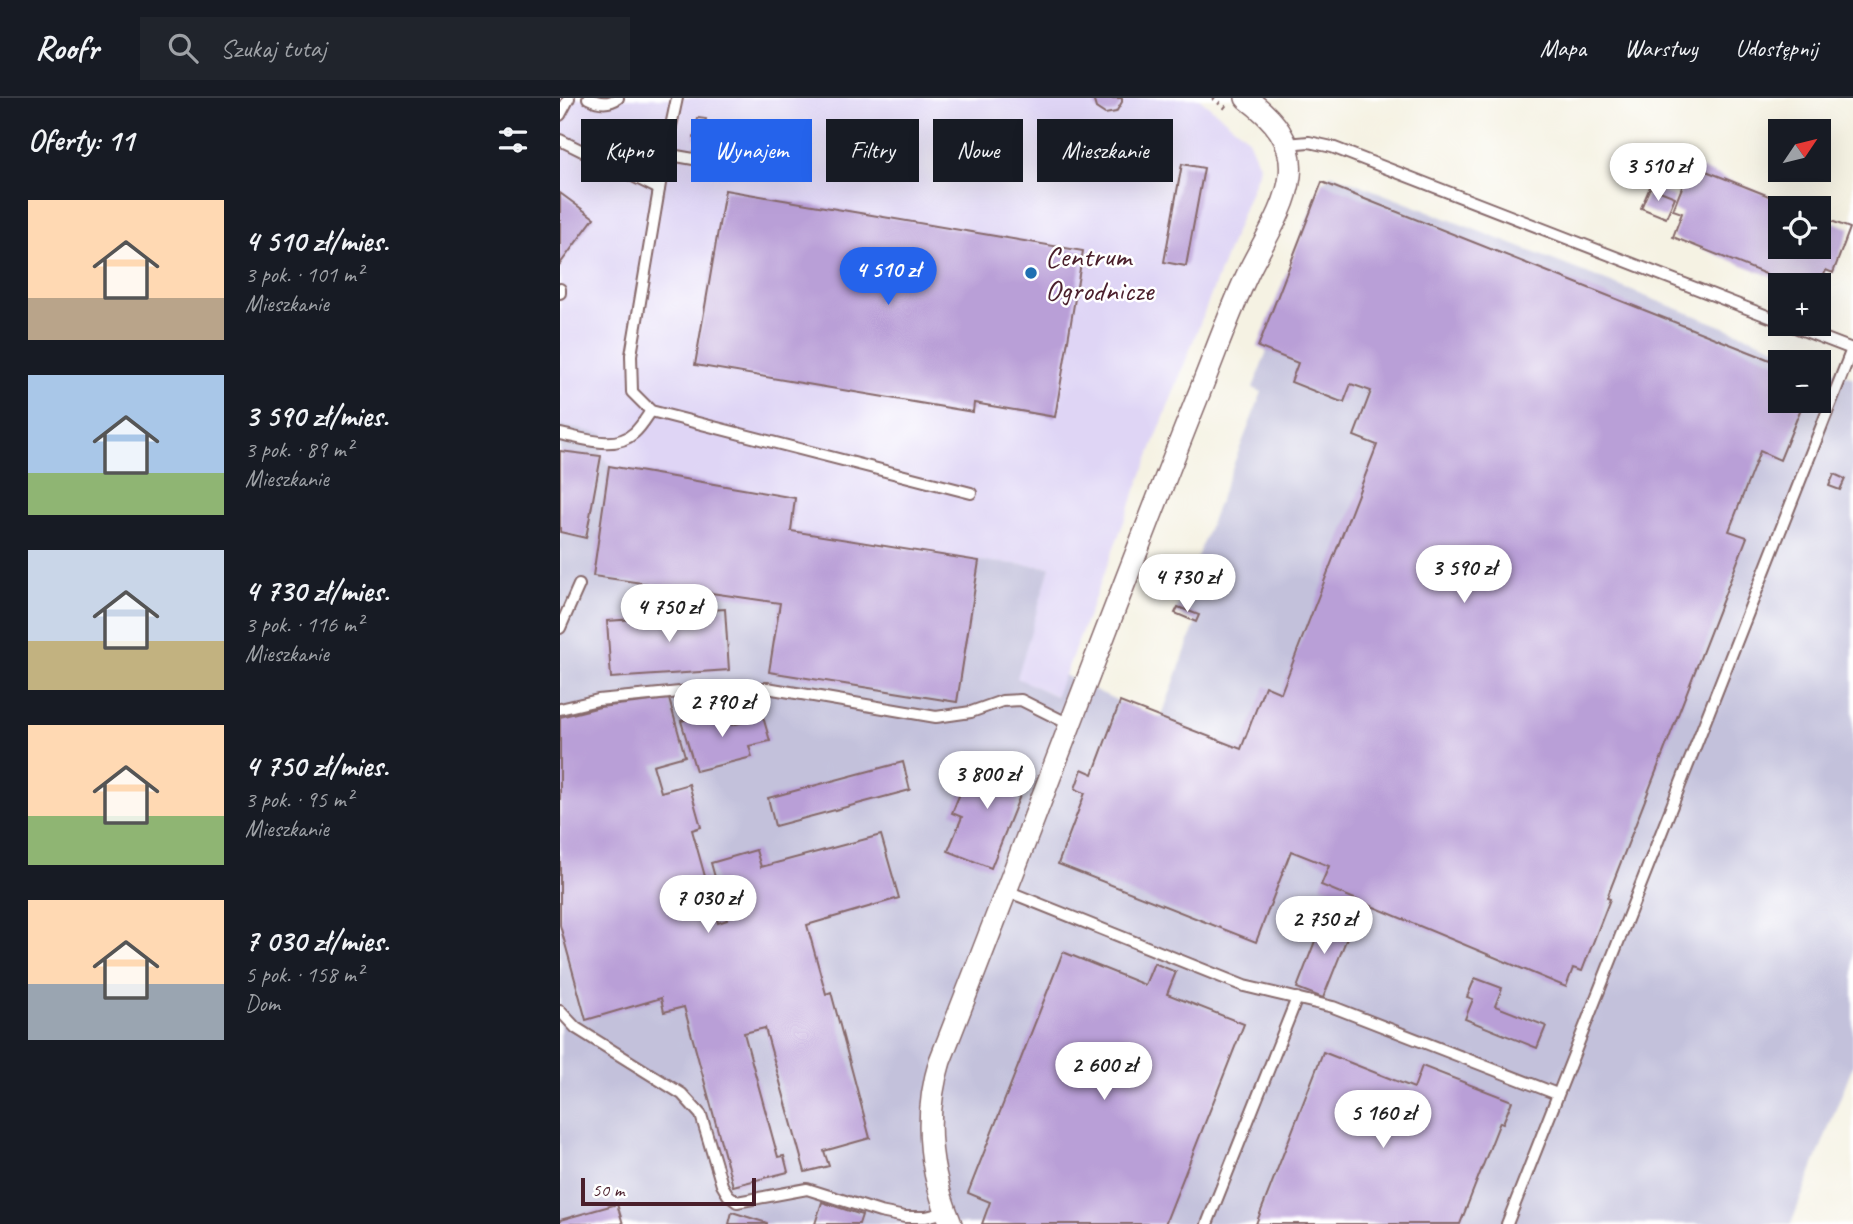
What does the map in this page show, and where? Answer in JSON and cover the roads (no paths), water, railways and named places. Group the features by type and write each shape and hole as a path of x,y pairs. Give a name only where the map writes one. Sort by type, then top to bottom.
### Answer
{"street":[{"path":"948,1218 938,1189 931,1149 930,1107 935,1078 1069,724 1239,294 1287,191 1290,167 1286,144 1272,119 1247,98"}],"lane":[{"path":"560,115 569,98"},
{"path":"588,98 599,103 618,98"},
{"path":"672,119 677,98"},
{"path":"560,140 659,189"},
{"path":"1286,144 1309,142 1332,146 1768,316"},
{"path":"660,182 631,355 632,392 651,411 971,493"},
{"path":"1507,1224 1852,349 1818,336"},
{"path":"560,434 603,442 619,442 634,434 651,411"},
{"path":"560,628 579,585"},
{"path":"560,709 598,700 722,688 767,688 936,717 971,712 1002,701 1021,700 1069,724"},
{"path":"1007,891 1244,986 1333,1007 1557,1094"},
{"path":"1207,1224 1297,998"},
{"path":"560,1011 576,1028 682,1094 693,1104 701,1115 722,1185 728,1195 737,1202 807,1189 880,1212 905,1217 948,1218"}],"place":[{"name":"Centrum Ogrodnicze","path":"1031,273"}]}
